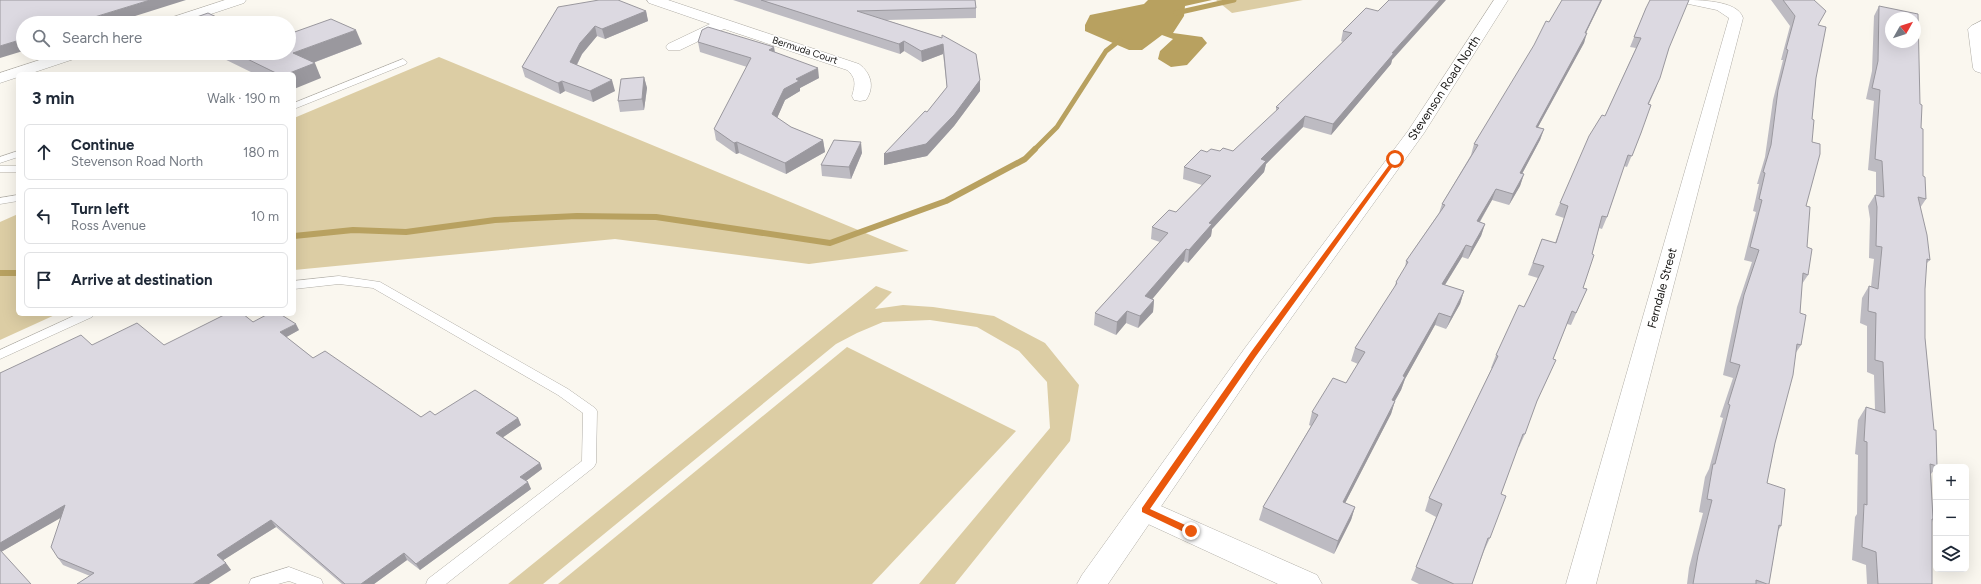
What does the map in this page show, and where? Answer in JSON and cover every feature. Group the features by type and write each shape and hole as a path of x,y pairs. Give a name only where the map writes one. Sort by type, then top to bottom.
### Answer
{"street":[{"path":"190,16 238,0"},
{"name":"Bermuda Court","path":"654,0 853,67 860,72 863,79 860,96"},
{"name":"Stevenson Road North","path":"1092,584 1253,354 1415,133 1501,0"},
{"name":"Ferndale Street","path":"1581,584 1736,18 1735,14 1730,10 1715,5 1689,0"},
{"path":"674,47 724,23"},
{"path":"1981,26 1976,29 1981,68"},
{"path":"18,72 55,60"},
{"path":"0,78 16,73"},
{"path":"1144,510 1307,584"}],"lane":[{"path":"296,105 403,62"},
{"path":"0,160 16,155"},
{"path":"0,169 16,169"},
{"path":"0,201 16,198"},
{"path":"296,285 339,280 376,285 564,392 590,411 589,463 434,584"},
{"path":"0,355 84,316"},
{"path":"257,584 289,574 315,584"}],"shaded area":[{"path":"1148,0 1212,0 1185,6 1184,16 1173,33 1202,37 1207,43 1187,65 1171,67 1158,59 1160,51 1173,39 1162,35 1142,50 1129,50 1085,31 1085,25 1090,15 1144,4"},
{"path":"1216,0 1303,0 1232,13"},
{"path":"439,57 909,251 809,264 615,239 296,270 296,117"},
{"path":"16,215 16,316 53,316 0,340 0,222"},
{"path":"876,286 892,292 875,309 903,305 933,307 994,316 1045,343 1079,385 1070,441 955,584 919,584 1050,428 1047,382 1019,351 977,327 930,320 883,322 836,344 543,584 508,584"},
{"path":"847,347 1016,431 872,584 558,584"}],"building":[{"path":"0,0 150,0 98,16 16,16 16,41 0,46"},
{"path":"599,0 618,0 646,11 602,29 595,26 580,43 570,62 612,80 590,91 562,81 558,83 522,67 558,7"},
{"path":"761,0 975,0 976,8 857,11 942,38 942,35 976,54 980,80 954,115 926,144 884,154 925,111 927,112 947,87 943,44 921,51 904,41 899,44"},
{"path":"1389,0 1440,0 1392,53 1394,53 1333,124 1305,116 1261,159 1266,161 1209,223 1212,224 1189,250 1186,249 1145,296 1154,300 1140,316 1127,311 1117,322 1095,313 1168,233 1152,227 1169,210 1176,212 1211,176 1184,167 1201,150 1207,152 1211,149 1220,151 1223,148 1233,151 1279,108 1276,107 1352,33 1343,31 1366,8 1378,11"},
{"path":"1562,0 1601,0 1585,33 1587,33 1536,127 1544,129 1520,173 1524,174 1513,194 1496,189 1477,221 1485,224 1472,247 1466,245 1442,284 1464,291 1451,317 1439,313 1403,376 1405,377 1392,400 1395,401 1343,502 1355,507 1338,541 1263,507 1318,415 1312,412 1333,378 1346,383 1365,352 1355,348 1397,283 1396,282 1408,262 1406,261 1445,205 1442,204 1478,145 1474,144 1534,45 1546,21 1549,22"},
{"path":"1650,0 1689,0 1669,48 1660,78 1648,104 1651,105 1632,156 1628,155 1607,217 1602,216 1592,254 1594,255 1583,288 1587,289 1576,313 1572,311 1553,359 1556,360 1537,401 1525,434 1523,434 1501,494 1506,496 1490,538 1488,538 1472,584 1454,584 1416,567 1442,504 1429,498 1498,356 1496,355 1519,305 1524,307 1544,266 1533,263 1542,239 1556,243 1568,206 1560,203 1589,136 1602,115 1605,116 1641,38 1634,37"},
{"path":"1783,0 1814,0 1826,11 1818,25 1826,27 1816,78 1812,119 1814,120 1812,142 1820,144 1820,154 1806,206 1810,207 1807,247 1812,249 1808,275 1803,273 1800,313 1806,315 1801,345 1797,344 1793,375 1775,443 1767,483 1785,489 1781,526 1779,525 1769,584 1756,580 1756,584 1693,584 1698,555 1712,500 1707,499 1713,464 1715,464 1730,405 1728,404 1740,365 1730,362 1744,295 1759,250 1750,247 1762,200 1759,199 1765,173 1763,172 1771,145 1778,90 1788,50 1786,49 1795,16"},
{"path":"1879,6 1908,12 1885,12 1885,48 1919,48 1920,104 1922,105 1921,128 1923,129 1923,176 1925,177 1926,199 1918,197 1927,235 1930,260 1927,259 1925,289 1925,338 1934,430 1936,430 1937,464 1930,464 1933,519 1932,584 1878,584 1876,552 1862,547 1864,504 1867,505 1867,442 1864,441 1866,407 1885,413 1883,362 1875,360 1876,313 1868,311 1869,286 1878,289 1882,247 1876,246 1877,207 1875,195 1884,197 1882,161 1875,159 1880,90 1872,88 1878,61"},
{"path":"208,13 214,16 200,16"},
{"path":"331,19 356,30 296,52 296,32"},
{"path":"708,27 774,47 769,50 818,68 796,79 799,81 784,89 772,114 791,127 823,140 785,163 737,142 734,143 714,129 751,58 698,42 702,30"},
{"path":"296,54 315,63 292,72 274,72 249,60 296,60"},
{"path":"644,77 642,99 618,101 621,79"},
{"path":"834,140 861,142 849,167 821,165"},
{"path":"222,316 246,316 253,322 264,316 283,316 296,324 280,332 313,358 325,351 421,417 430,411 435,415 475,390 518,418 496,433 540,463 520,477 528,482 416,564 404,553 361,584 345,584 271,520 217,555 226,563 193,584 77,584 94,573 58,558 51,547 65,505 0,543 0,373 81,335 92,345 137,323 164,345"},
{"path":"0,550 31,584 0,584"}],"waterway":[{"path":"1176,13 1234,0"},
{"path":"296,236 353,230 406,232 495,220 577,216 656,217 830,243 946,201 1025,159 1057,127 1106,51 1120,40"},
{"path":"0,273 16,273"}],"route":[{"path":"1191,531 1144,510 1253,354 1395,159"}]}
